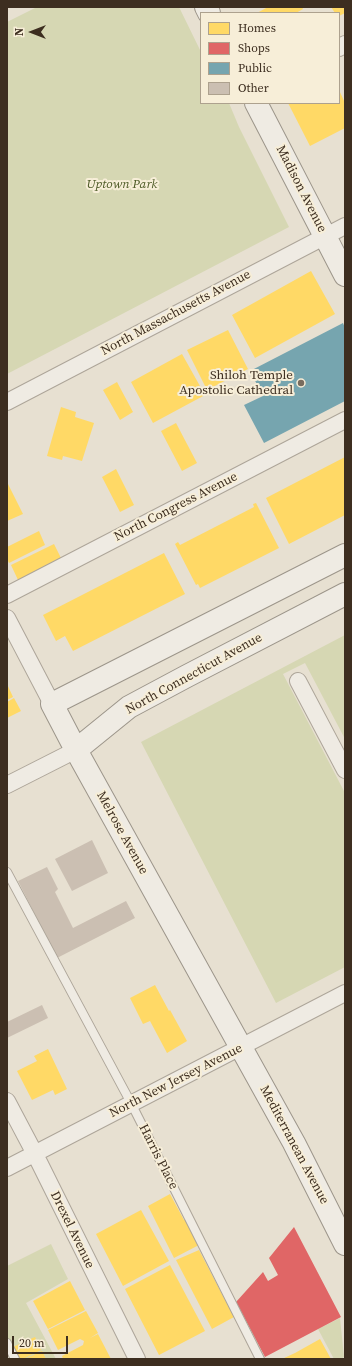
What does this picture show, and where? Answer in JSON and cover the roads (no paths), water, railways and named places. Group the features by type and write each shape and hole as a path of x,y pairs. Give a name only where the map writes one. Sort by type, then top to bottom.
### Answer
{"street":[{"name":"Madison Avenue","path":"257,104 345,275"},
{"name":"North Massachusetts Avenue","path":"7,402 345,226"},
{"name":"North Congress Avenue","path":"7,595 345,420"},
{"path":"52,704 345,555"},
{"name":"North Connecticut Avenue","path":"7,785 76,750 129,707 345,594"},
{"name":"Melrose Avenue","path":"7,618 76,750 241,1047"},
{"path":"298,682 345,770"},
{"name":"North New Jersey Avenue","path":"7,1168 345,993"},
{"name":"Mediterranean Avenue","path":"241,1047 294,1143 345,1244"},
{"name":"Drexel Avenue","path":"7,1101 137,1359"}],"lane":[{"name":"Harris Place","path":"7,872 132,1103 260,1359"},
{"path":"7,1343 16,1359"}],"place":[{"name":"Shiloh Temple Apostolic Cathedral","path":"301,383"}],"park label":[{"name":"Uptown Park","path":"122,185"}]}
